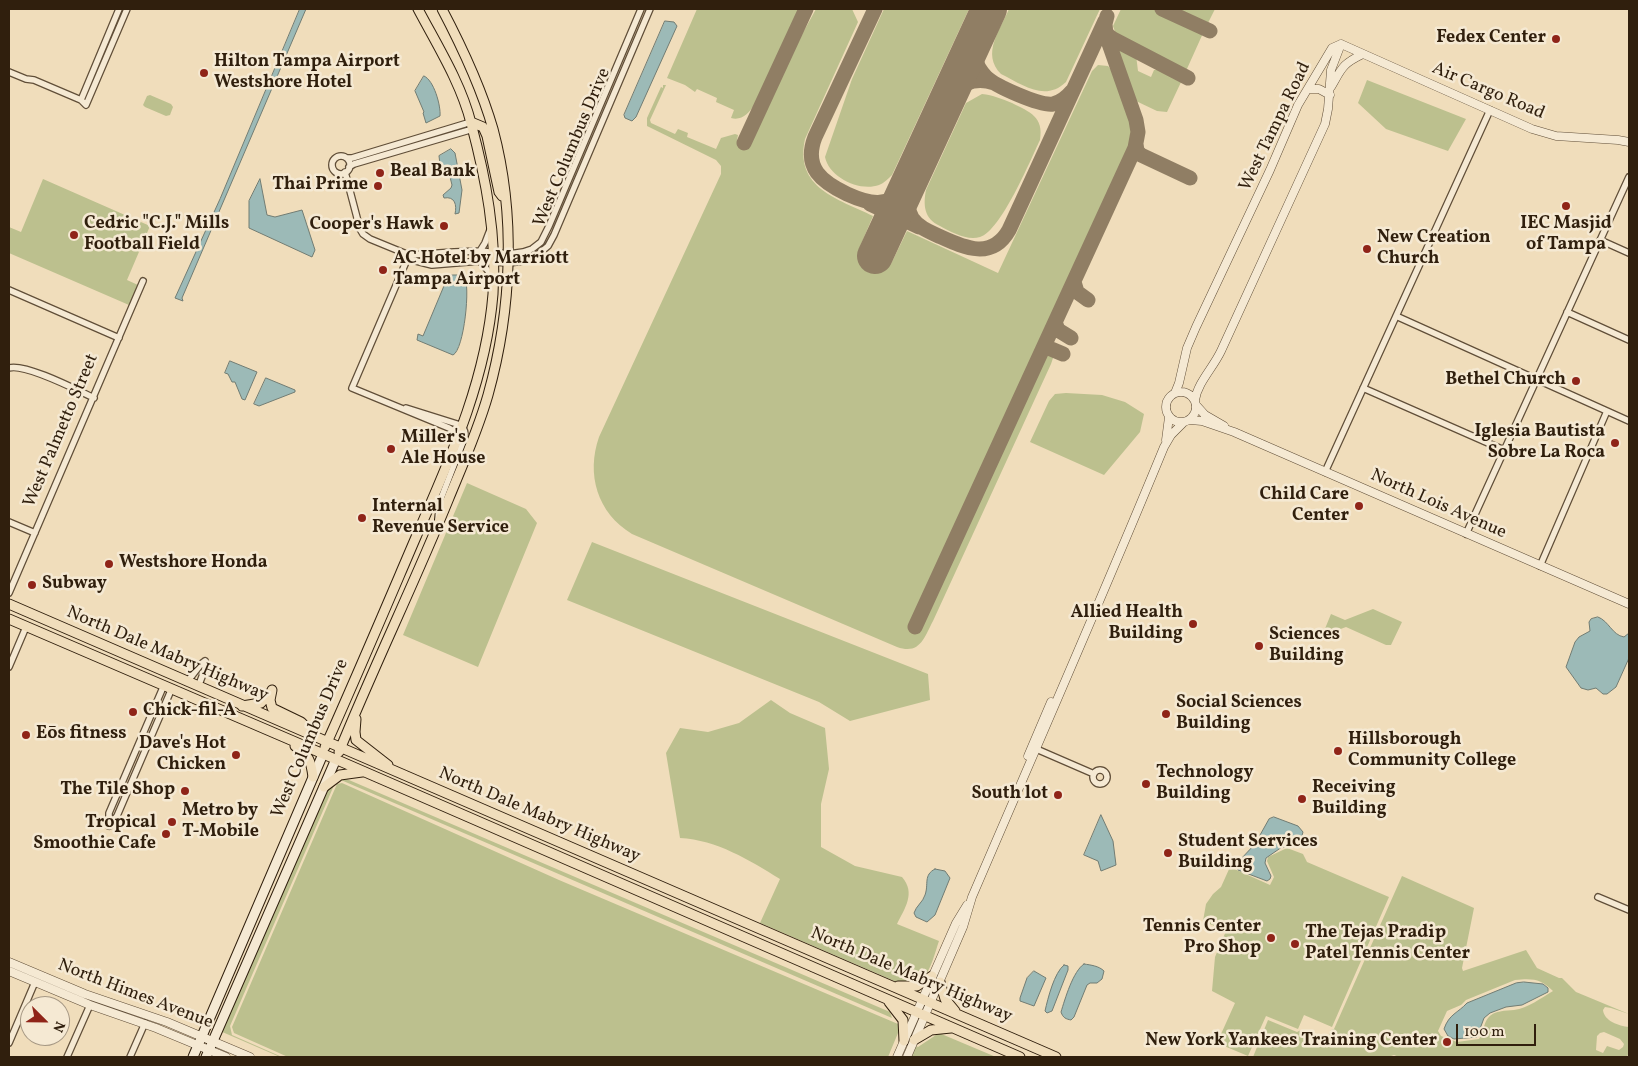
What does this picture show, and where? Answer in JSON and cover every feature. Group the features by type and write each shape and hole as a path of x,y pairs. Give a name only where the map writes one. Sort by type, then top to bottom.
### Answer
{"main road":[{"name":"West Columbus Drive","path":"193,1057 460,430 482,364 490,315 494,262 488,195 472,126 455,81 418,9"},
{"path":"442,9 474,74 487,112 504,185 505,203"},
{"path":"472,126 483,127 487,136 499,192 505,203"},
{"name":"West Columbus Drive","path":"210,1050 475,436 496,363 504,315 509,263 505,203"},
{"name":"North Dale Mabry Highway","path":"9,604 1056,1057"},
{"name":"North Dale Mabry Highway","path":"9,619 336,759 1020,1057"},
{"path":"26,627 35,621 48,621"},
{"path":"104,659 109,648"},
{"path":"164,685 171,681 192,688 198,687"},
{"path":"242,706 261,703 272,690 270,700 272,708 301,722 317,738"},
{"path":"358,709 355,732 356,740 401,774"},
{"path":"276,734 306,753 310,762 312,777"},
{"path":"324,787 340,775 364,772"},
{"path":"663,902 668,890"},
{"path":"263,893 276,898"},
{"path":"891,985 917,986 932,976"},
{"path":"940,982 945,998 959,1014"},
{"path":"887,1000 903,1020 904,1041"},
{"path":"914,1040 931,1030 953,1028"}],"street":[{"path":"81,100 119,9"},
{"path":"9,72 34,80 81,100 86,105 127,9"},
{"name":"West Columbus Drive","path":"409,255 480,251 509,254 532,249 541,242 641,9"},
{"name":"West Columbus Drive","path":"347,170 360,229 363,234 370,239 409,255 416,261 432,265 480,261 509,263 536,257 548,246 650,9"},
{"name":"Air Cargo Road","path":"1341,44 1532,129 1556,136 1629,142"},
{"name":"West Tampa Road","path":"1175,393 1179,385 1184,358 1191,339 1298,106 1332,48 1341,44"},
{"name":"West Tampa Road","path":"1195,403 1198,388 1216,361 1325,124 1331,70 1341,44"},
{"path":"1308,89 1330,92 1339,71 1344,65 1363,54"},
{"path":"96,63 103,65"},
{"path":"1325,472 1490,110"},
{"path":"472,126 410,148 354,164 341,173 336,171 333,163 338,156 352,158 402,143 472,126"},
{"path":"402,143 410,148"},
{"path":"347,158 350,162 347,170"},
{"path":"1466,534 1629,177"},
{"path":"480,251 491,225"},
{"path":"1600,240 1629,253"},
{"path":"409,255 352,388 465,433 440,501 436,530"},
{"path":"480,261 493,278"},
{"name":"West Palmetto Street","path":"9,593 143,281"},
{"path":"9,290 119,338"},
{"path":"1567,312 1629,340"},
{"path":"1396,316 1629,421"},
{"path":"9,368 26,369 94,398"},
{"path":"1363,388 1504,450"},
{"path":"1164,447 1172,435 1195,414 1195,403 1192,396 1185,392 1175,393 1166,402 1165,409 1169,417 1175,422 1186,421"},
{"name":"North Lois Avenue","path":"1195,403 1205,415 1234,432"},
{"path":"1540,566 1606,411"},
{"path":"907,1057 963,927 972,897 1034,749 1164,447 1169,417"},
{"name":"North Lois Avenue","path":"1186,421 1202,421 1234,432 1629,604"},
{"path":"9,522 35,533"},
{"path":"9,667 26,627"},
{"path":"187,682 205,661 205,669 198,687"},
{"path":"164,685 117,816 109,826 109,813 164,685"},
{"path":"1034,749 1094,774"},
{"path":"1598,896 1629,910"},
{"path":"897,1057 956,923 972,897"},
{"name":"North Himes Avenue","path":"9,962 85,994 149,1015 200,1041 210,1050 226,1057"},
{"path":"9,970 33,976 37,974"},
{"name":"North Himes Avenue","path":"9,970 90,1005 200,1041"},
{"path":"9,1043 35,982 45,980 68,990 85,994"},
{"path":"67,1057 90,1005"},
{"path":"130,1057 145,1023"},
{"name":"North Himes Avenue","path":"210,1050 250,1057"}],"green space":[{"path":"697,9 800,9 755,104 742,117 731,118 734,110 716,102 717,98 697,89 695,92 685,85 667,78"},
{"path":"816,9 852,9 858,22 805,139 803,156 806,169 812,180 822,190 846,204 873,216 859,249 891,264 907,231 998,273 1092,71 1098,65 1108,66 1116,78 1133,130 1127,154 910,626 919,630 1046,355 1054,355 1051,364 933,621 924,639 911,649 897,647 632,534 610,515 603,504 594,478 595,451 599,437 721,174 721,166 716,160 647,126 647,118 661,87 663,88 663,85 666,85 650,120 651,123 675,134 678,129 688,133 687,137 716,149 721,138 735,134 738,135 737,140 750,146 799,40"},
{"path":"884,9 969,9 892,175 879,185 871,187 846,181 832,171 825,157 852,79"},
{"path":"1009,9 1100,9 1066,82 1058,88 1050,91 1034,90 1001,74 995,66 992,50 997,34"},
{"path":"1121,9 1154,9 1204,31 1186,71 1117,37 1113,26"},
{"path":"1171,9 1215,9 1207,25"},
{"path":"1119,47 1136,55 1138,71 1151,77 1154,70 1162,70 1182,80 1167,112 1157,111 1136,101 1117,49"},
{"path":"1367,80 1466,119 1448,151 1386,129 1358,103"},
{"path":"982,94 1005,100 1030,113 1038,121 1041,132 1040,140 1006,209 988,232 980,237 970,238 954,233 931,220 926,211 925,196 926,190 966,103"},
{"path":"150,95 171,104 173,107 170,115 166,116 143,105 147,96"},
{"path":"43,179 150,226 127,280 138,285 129,305 9,253 9,227 21,232"},
{"path":"1055,394 1102,395 1125,402 1144,414 1140,432 1104,475 1030,442 1049,401"},
{"path":"467,483 526,509 537,523 478,667 403,635"},
{"path":"592,542 928,674 930,700 850,721 819,702 567,600"},
{"path":"1373,609 1402,622 1391,645 1386,645 1346,627 1322,636 1331,614 1345,620"},
{"path":"771,700 790,713 825,728 829,769 821,804 821,847 855,866 902,877 906,883 909,895 897,924 939,941 931,965 921,981 916,983 899,983 760,923 780,879 744,858 720,847 680,838 666,753 680,728 708,732 739,723"},
{"path":"342,777 890,1012 892,1018 341,780 335,783 230,1026 232,1035 282,1057 220,1031 329,787"},
{"path":"342,783 559,880 898,1024 898,1033 888,1057 288,1057 234,1033 232,1027 337,784"},
{"name":"The Tejas Pradip Patel Tennis Center","path":"1287,848 1303,854 1307,862 1389,897 1332,1027 1304,1015 1298,1029 1266,1016 1248,1056 1217,1043 1235,1003 1212,991 1215,957 1226,931 1203,921 1206,904 1221,887 1230,867 1270,885 1274,877 1267,861 1268,857"},
{"path":"1402,876 1474,908 1462,968 1463,971 1526,950 1537,968 1562,978 1576,992 1629,1014 1605,1007 1603,1010 1609,1020 1629,1027 1629,1052 1627,1057 1399,1057 1394,1055 1388,1057 1253,1057 1268,1020 1297,1032 1301,1030 1325,1042 1331,1030 1334,1029","holes":["1515,980 1536,980 1545,984 1553,991 1524,1007 1497,1012 1491,1015 1486,1020 1479,1039 1457,1042 1441,1036 1438,1031 1447,1011 1461,1005 1466,1000","1604,1032 1620,1039 1624,1044 1623,1047 1619,1050 1607,1046 1603,1053 1596,1050 1597,1036"]},
{"path":"939,1033 996,1057 911,1057 916,1046 918,1047"}],"water":[{"path":"300,9 306,9 182,298 183,301 175,298 220,199"},
{"path":"665,21 674,22 677,26 636,117 632,121 625,118 624,115"},
{"path":"424,76 428,78 434,88 440,112 440,116 426,123 424,112 415,91"},
{"path":"451,149 455,153 462,190 459,213 455,214 456,207 453,200 451,198 444,198 443,195 452,185 450,177 441,173 439,156"},
{"path":"260,179 267,215 275,217 302,210 315,250 312,257 249,228 249,201"},
{"path":"464,275 467,291 463,330 457,351 453,355 417,340 418,334 423,336 446,281 426,284 428,278"},
{"path":"230,361 257,372 245,400 242,399 235,382 232,382 228,374 225,373"},
{"path":"266,378 295,390 295,392 259,406 254,404"},
{"path":"1598,617 1616,634 1624,637 1629,633 1629,658 1616,687 1607,694 1603,694 1596,688 1588,690 1581,688 1566,667 1575,642 1579,637 1590,631 1589,622 1591,619"},
{"path":"1101,815 1113,841 1116,865 1101,871 1098,861 1084,855"},
{"path":"1274,817 1298,826 1303,832 1297,847 1282,847 1266,858 1265,863 1271,876 1267,881 1238,870 1237,866 1255,844 1269,819"},
{"path":"935,869 945,871 950,878 935,915 927,922 916,917 914,913 925,895 929,874"},
{"path":"1084,964 1095,966 1104,971 1102,979 1097,983 1087,985 1071,1020 1064,1017 1061,1012 1073,979"},
{"path":"1064,965 1068,966 1068,970 1052,1011 1047,1013 1045,1011 1052,986 1057,974"},
{"path":"1034,971 1046,978 1034,1006 1020,1001 1020,998 1027,978"},
{"path":"1516,983 1543,984 1548,988 1548,992 1522,1005 1506,1007 1490,1013 1484,1018 1477,1037 1454,1039 1448,1036 1444,1029 1446,1024 1467,1003"}],"taxiway":[{"path":"744,143 806,9"},
{"path":"875,9 815,137 811,157 817,173 823,179 847,194 863,200 885,202 892,199 906,187"},
{"path":"990,9 975,50 977,65 986,77 1018,95 1047,104 1059,102 1072,91"},
{"path":"1162,9 1210,31"},
{"path":"915,627 1135,148 1138,132 1136,120 1106,35 1105,24 1107,16"},
{"path":"906,187 910,214 925,229 969,248 978,249 995,245 1009,230 1105,21"},
{"path":"1105,31 1113,39 1188,78"},
{"path":"927,146 943,110 958,89 968,83 980,80 994,83"},
{"path":"1136,144 1137,151 1141,155 1190,178"},
{"path":"870,204 919,227"},
{"path":"1074,282 1077,292 1088,300"},
{"path":"1055,322 1058,330 1071,338"},
{"path":"1044,346 1063,354"}],"runway":[{"path":"875,256 989,9"}],"place":[{"name":"Fedex Center","path":"1556,39"},
{"name":"Hilton Tampa Airport Westshore Hotel","path":"204,73"},
{"name":"Beal Bank","path":"380,173"},
{"name":"Thai Prime","path":"378,186"},
{"name":"IEC Masjid of Tampa","path":"1566,206"},
{"name":"Cooper's Hawk","path":"444,226"},
{"name":"Cedric \"C.J.\" Mills Football Field","path":"74,235"},
{"name":"New Creation Church","path":"1367,249"},
{"name":"AC Hotel by Marriott Tampa Airport","path":"383,270"},
{"name":"Bethel Church","path":"1576,381"},
{"name":"Iglesia Bautista Sobre La Roca","path":"1615,443"},
{"name":"Miller's Ale House","path":"391,449"},
{"name":"Child Care Center","path":"1359,506"},
{"name":"Internal Revenue Service","path":"362,518"},
{"name":"Westshore Honda","path":"109,564"},
{"name":"Subway","path":"32,585"},
{"name":"Allied Health Building","path":"1193,624"},
{"name":"Sciences Building","path":"1259,646"},
{"name":"Chick-fil-A","path":"133,712"},
{"name":"Social Sciences Building","path":"1166,714"},
{"name":"Eōs fitness","path":"26,735"},
{"name":"Hillsborough Community College","path":"1338,751"},
{"name":"Dave's Hot Chicken","path":"236,755"},
{"name":"Technology Building","path":"1146,784"},
{"name":"The Tile Shop","path":"185,791"},
{"name":"South lot","path":"1058,795"},
{"name":"Receiving Building","path":"1302,799"},
{"name":"Metro by T-Mobile","path":"172,822"},
{"name":"Tropical Smoothie Cafe","path":"166,834"},
{"name":"Student Services Building","path":"1168,853"},
{"name":"Tennis Center Pro Shop","path":"1271,938"},
{"name":"The Tejas Pradip Patel Tennis Center","path":"1295,944"},
{"name":"New York Yankees Training Center","path":"1447,1042"}]}
